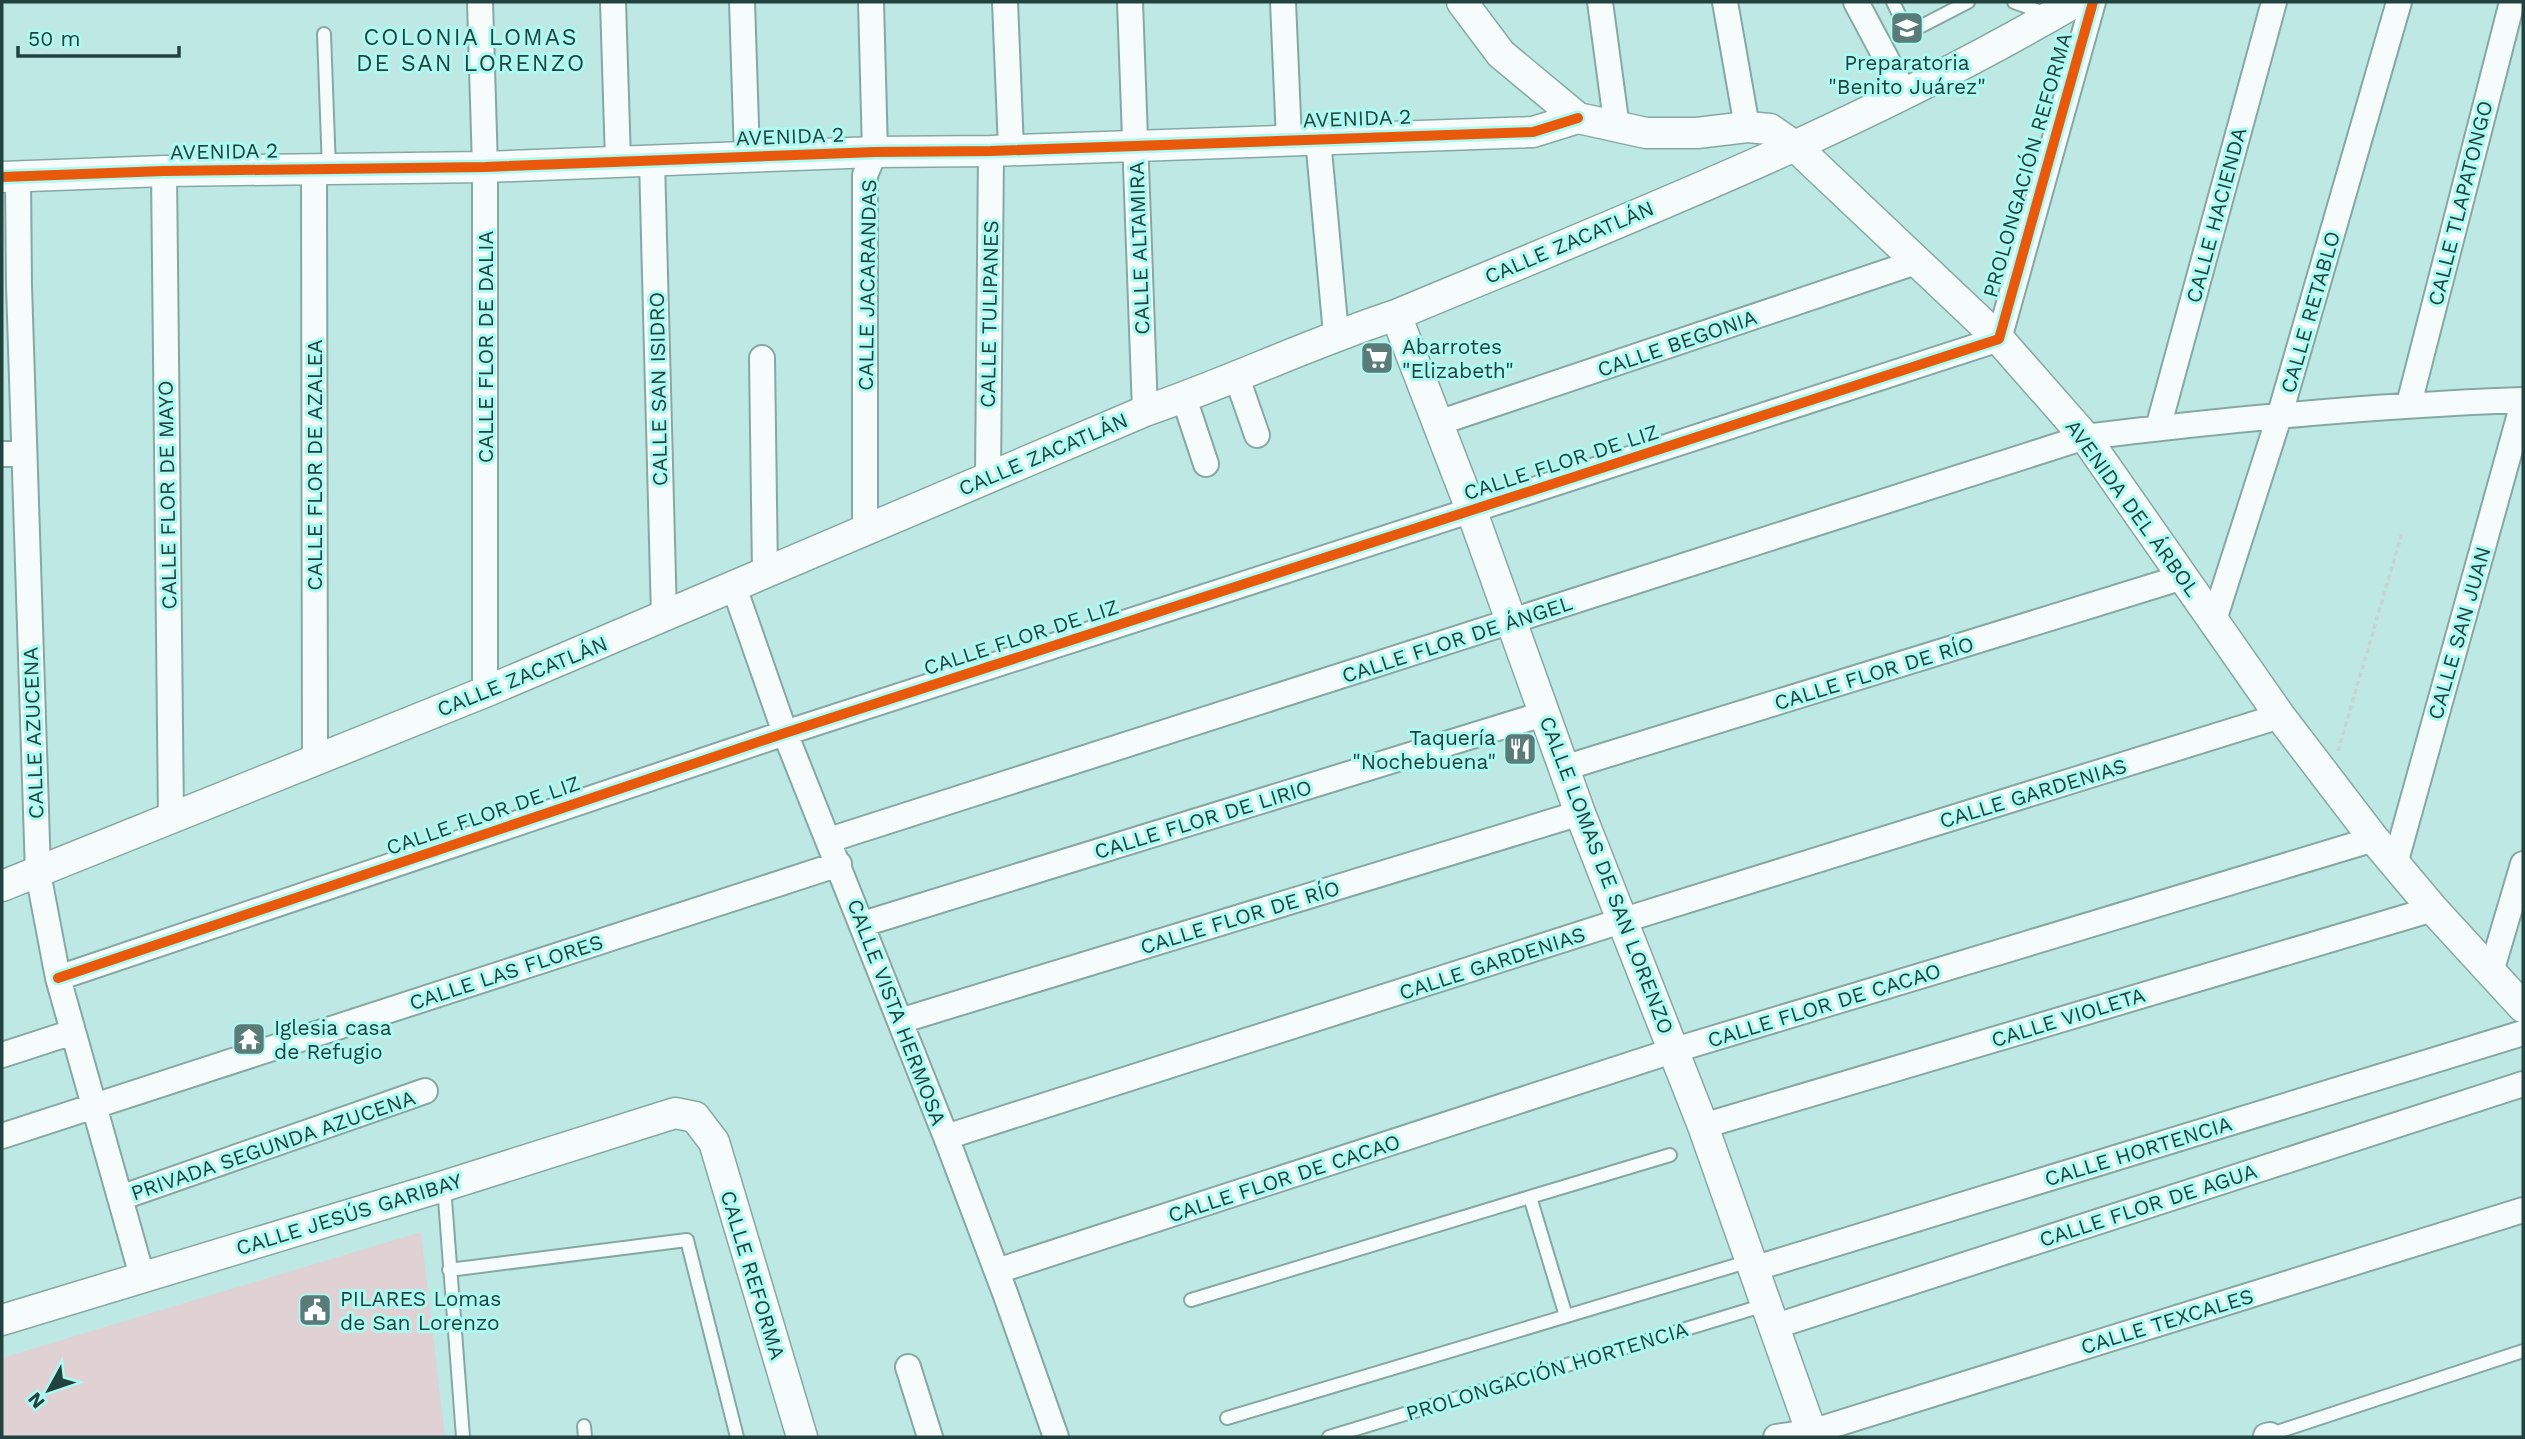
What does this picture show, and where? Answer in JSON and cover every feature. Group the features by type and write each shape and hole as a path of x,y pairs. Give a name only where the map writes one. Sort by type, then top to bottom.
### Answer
{"street":[{"name":"CALLE FLOR DE DALIA","path":"480,2 485,167 485,692"},
{"path":"613,2 618,161"},
{"path":"742,2 747,156"},
{"name":"CALLE JACARANDAS","path":"865,528 865,175 875,152 871,2"},
{"name":"CALLE TULIPANES","path":"988,477 1005,2"},
{"name":"CALLE ALTAMIRA","path":"1130,2 1145,411"},
{"path":"1283,2 1336,334"},
{"name":"AVENIDA DEL ÁRBOL","path":"1462,2 1501,54 1578,118 1646,133 1697,134 1747,127 1770,129 1796,147 1999,339 2085,437 2280,716 2374,839 2433,909 2523,1007"},
{"path":"1600,2 1617,128"},
{"path":"1725,2 1747,127"},
{"path":"1856,2 1905,94"},
{"name":"PROLONGACIÓN REFORMA","path":"1999,339 2093,2"},
{"name":"CALLE HACIENDA","path":"2158,428 2274,2"},
{"name":"CALLE RETABLO","path":"2214,620 2280,414 2399,2"},
{"name":"CALLE TLAPATONGO","path":"2409,404 2512,2"},
{"name":"CALLE ZACATLÁN","path":"2,886 485,692 1145,411 1184,398 1336,334 1396,315 1796,147 1905,94 2063,9"},
{"name":"AVENIDA 2","path":"10,176 485,167 747,156 1533,132 1578,118"},
{"name":"CALLE SAN ISIDRO","path":"652,161 664,617"},
{"name":"CALLE FLOR DE AZALEA","path":"315,761 321,170"},
{"name":"CALLE FLOR DE MAYO","path":"164,172 170,819"},
{"name":"CALLE AZUCENA","path":"10,176 13,454 38,873 58,978 142,1276"},
{"name":"CALLE BEGONIA","path":"1438,423 1916,262"},
{"name":"CALLE LOMAS DE SAN LORENZO","path":"1396,315 1472,512 1580,813 1675,1050 1812,1434"},
{"name":"CALLE FLOR DE LIZ","path":"58,978 785,733 1999,339"},
{"path":"762,358 765,573"},
{"path":"1236,375 1257,435"},
{"path":"1184,398 1206,464"},
{"name":"CALLE FLOR DE ÁNGEL","path":"829,840 2085,437 2280,414 2409,404 2523,402"},
{"name":"CALLE SAN JUAN","path":"2395,864 2523,402"},
{"name":"CALLE FLOR DE RÍO","path":"1564,768 2183,577"},
{"name":"CALLE VISTA HERMOSA","path":"734,587 785,733 946,1137 1056,1437"},
{"name":"CALLE FLOR DE LIRIO","path":"863,924 1543,714"},
{"name":"CALLE GARDENIAS","path":"946,1137 1624,920 2280,716"},
{"name":"CALLE FLOR DE RÍO","path":"900,1021 1580,813"},
{"name":"CALLE FLOR DE CACAO","path":"997,1271 1675,1050 2374,839"},
{"name":"CALLE LAS FLORES","path":"2,1136 839,864"},
{"path":"2491,972 2523,864"},
{"name":"CALLE VIOLETA","path":"1703,1126 2433,909"},
{"path":"2,1055 73,1032"},
{"name":"CALLE HORTENCIA","path":"1752,1265 2523,1033"},
{"name":"CALLE FLOR DE AGUA","path":"1769,1316 2523,1084"},
{"name":"PRIVADA SEGUNDA AZUCENA","path":"120,1198 425,1091"},
{"name":"CALLE JESÚS GARIBAY","path":"2,1320 675,1113 695,1117"},
{"name":"CALLE REFORMA","path":"695,1117 714,1143 802,1437"},
{"name":"CALLE TEXCALES","path":"1776,1437 1812,1434 2523,1210"},
{"path":"908,1367 930,1437"}],"lane":[{"path":"1893,2 1908,33 1969,2"},
{"path":"2014,2 2063,9"},
{"path":"321,170 324,34"},
{"path":"1191,1300 1670,1155"},
{"path":"444,1186 463,1437"},
{"path":"1530,1198 1566,1317"},
{"path":"449,1270 687,1240 737,1437"},
{"path":"1227,1418 1566,1317 1752,1265"},
{"name":"PROLONGACIÓN HORTENCIA","path":"1329,1437 1769,1316"},
{"path":"2266,1437 2523,1351"}],"path":[{"path":"2329,780 2402,533"}],"shaded area":[{"path":"421,1232 445,1437 2,1437 2,1358"}],"cycle path":[{"path":"58,978 785,733 1999,339 2093,2"},
{"path":"2,177 164,171 485,167 1533,132 1578,118"}],"place":[{"name":"Preparatoria \"Benito Juárez\"","path":"1907,28"},
{"name":"Abarrotes \"Elizabeth\"","path":"1377,358"},
{"name":"Taquería \"Nochebuena\"","path":"1520,749"},
{"name":"Iglesia casa de Refugio","path":"249,1039"},
{"name":"PILARES Lomas de San Lorenzo","path":"315,1310"}],"district":[{"name":"COLONIA LOMAS DE SAN LORENZO","path":"471,50"}]}
